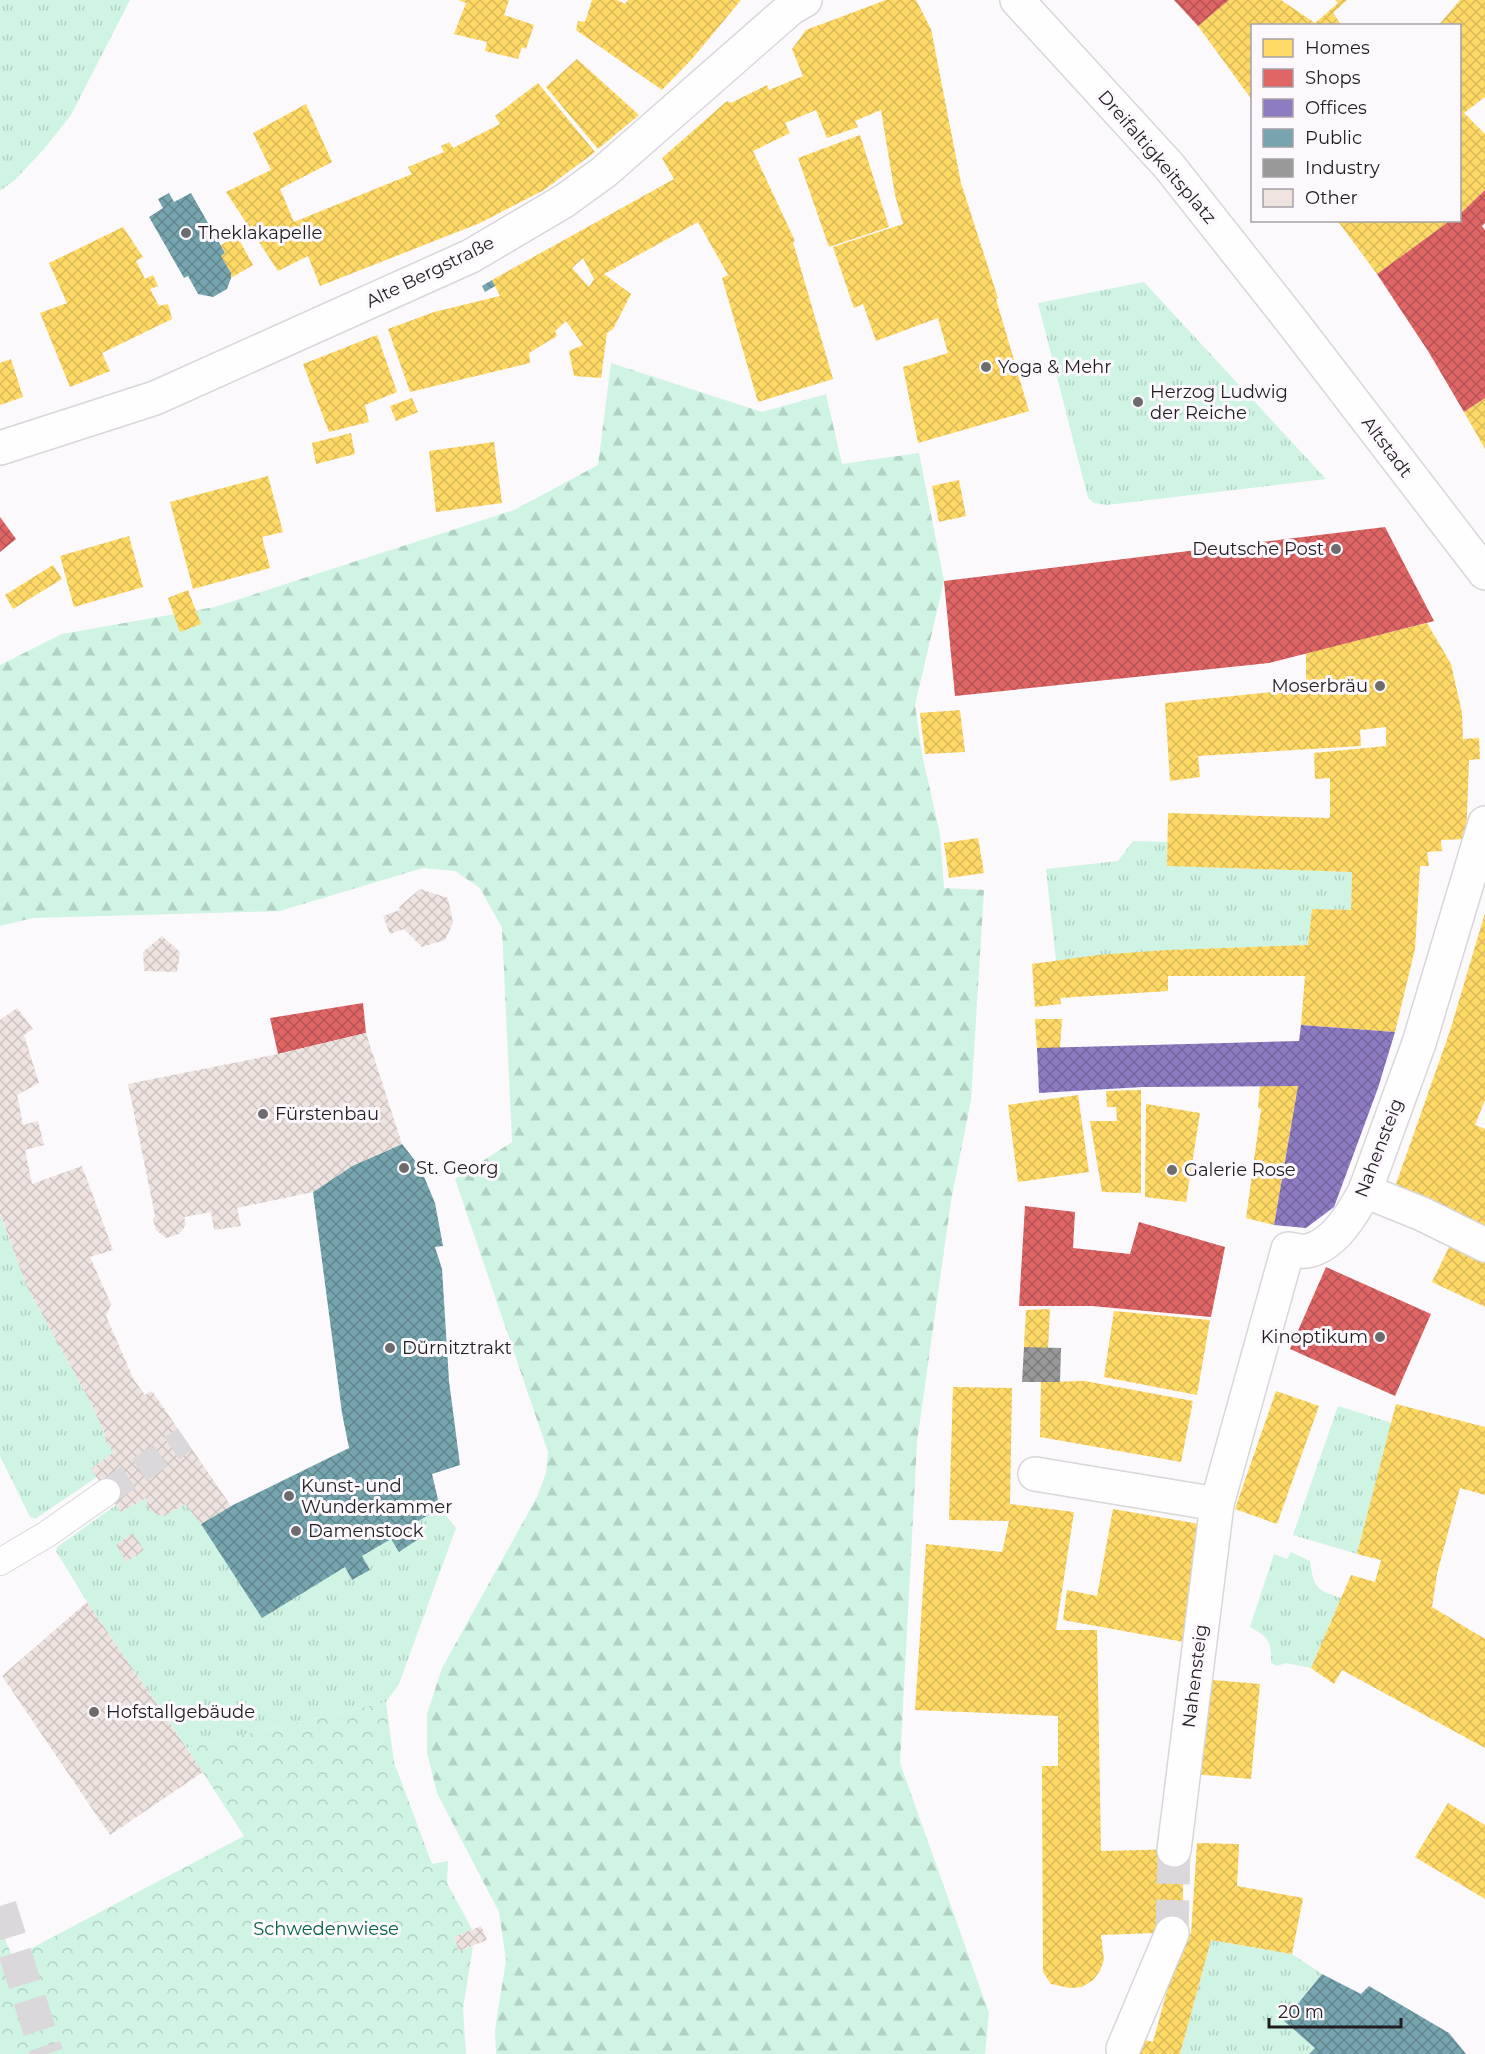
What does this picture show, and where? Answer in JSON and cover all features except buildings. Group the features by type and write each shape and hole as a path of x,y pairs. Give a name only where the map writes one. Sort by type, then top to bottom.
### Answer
{"street":[{"name":"Alte Bergstraße","path":"0,448 155,398 471,256 564,201 604,172 791,8 805,0"},
{"name":"Dreifaltigkeitsplatz","path":"1017,0 1169,166 1290,319"},
{"name":"Altstadt","path":"1290,319 1485,573"},
{"name":"Nahensteig","path":"1174,1850 1217,1504 1288,1249 1307,1251 1328,1241 1354,1212 1365,1191 1419,1043 1485,823"},
{"path":"1365,1191 1485,1245"},
{"path":"1035,1474 1217,1504"},
{"path":"0,1562 47,1534 107,1492"},
{"path":"1123,2049 1172,1933"}],"green space":[{"path":"0,0 130,0 71,115 16,179 0,191"},
{"path":"1144,282 1326,479 1107,505 1094,503 1088,498 1038,303"},
{"path":"611,363 762,412 826,394 842,464 919,453 944,581 915,705 922,754 940,834 944,888 984,890 971,1100 951,1201 917,1442 900,1763 989,2013 985,2054 496,2054 495,2030 506,1960 499,1912 437,1793 427,1753 427,1714 442,1668 537,1497 546,1473 548,1452 455,1179 512,1142 502,928 480,888 455,871 423,868 280,911 33,918 0,926 0,665 62,634 215,607 514,510 598,465"},
{"path":"1133,841 1167,842 1167,866 1352,872 1351,910 1312,909 1308,945 1167,950 1056,961 1046,869 1118,861"},
{"path":"0,1214 26,1285 91,1403 105,1434 106,1442 114,1452 91,1469 97,1477 35,1519 30,1517 0,1456"},
{"path":"1338,1406 1392,1423 1357,1554 1293,1535"},
{"path":"146,1498 148,1507 157,1515 164,1516 185,1504 345,1567 352,1580 370,1570 362,1556 391,1539 400,1551 420,1538 412,1525 440,1508 456,1528 399,1684 386,1702 187,1748 87,1602 56,1551 57,1547 116,1505 121,1512"},
{"path":"1291,1552 1310,1561 1317,1586 1341,1598 1311,1668 1286,1663 1277,1666 1271,1663 1268,1640 1250,1627 1274,1554 1287,1559"},
{"name":"Schwedenwiese","path":"386,1702 394,1762 432,1864 448,1861 447,1883 472,1929 454,1938 459,1951 473,1946 463,2009 466,2054 0,2054 0,1927 13,1958 244,1836 187,1748"},
{"path":"1211,1940 1292,1954 1322,1974 1284,2021 1315,2048 1309,2054 1180,2054"}],"tunnel":[{"path":"107,1492 185,1439"},
{"path":"1172,1933 1174,1850"},
{"path":"0,1906 47,2054"}],"place":[{"name":"Theklakapelle","path":"186,233"},
{"name":"Yoga & Mehr","path":"986,367"},
{"name":"Herzog Ludwig der Reiche","path":"1138,402"},
{"name":"Deutsche Post","path":"1336,549"},
{"name":"Moserbräu","path":"1380,686"},
{"name":"Fürstenbau","path":"263,1114"},
{"name":"St. Georg","path":"404,1168"},
{"name":"Galerie Rose","path":"1172,1170"},
{"name":"Kinoptikum","path":"1380,1337"},
{"name":"Dürnitztrakt","path":"390,1348"},
{"name":"Kunst- und Wunderkammer","path":"289,1496"},
{"name":"Damenstock","path":"296,1531"},
{"name":"Hofstallgebäude","path":"94,1712"}]}
